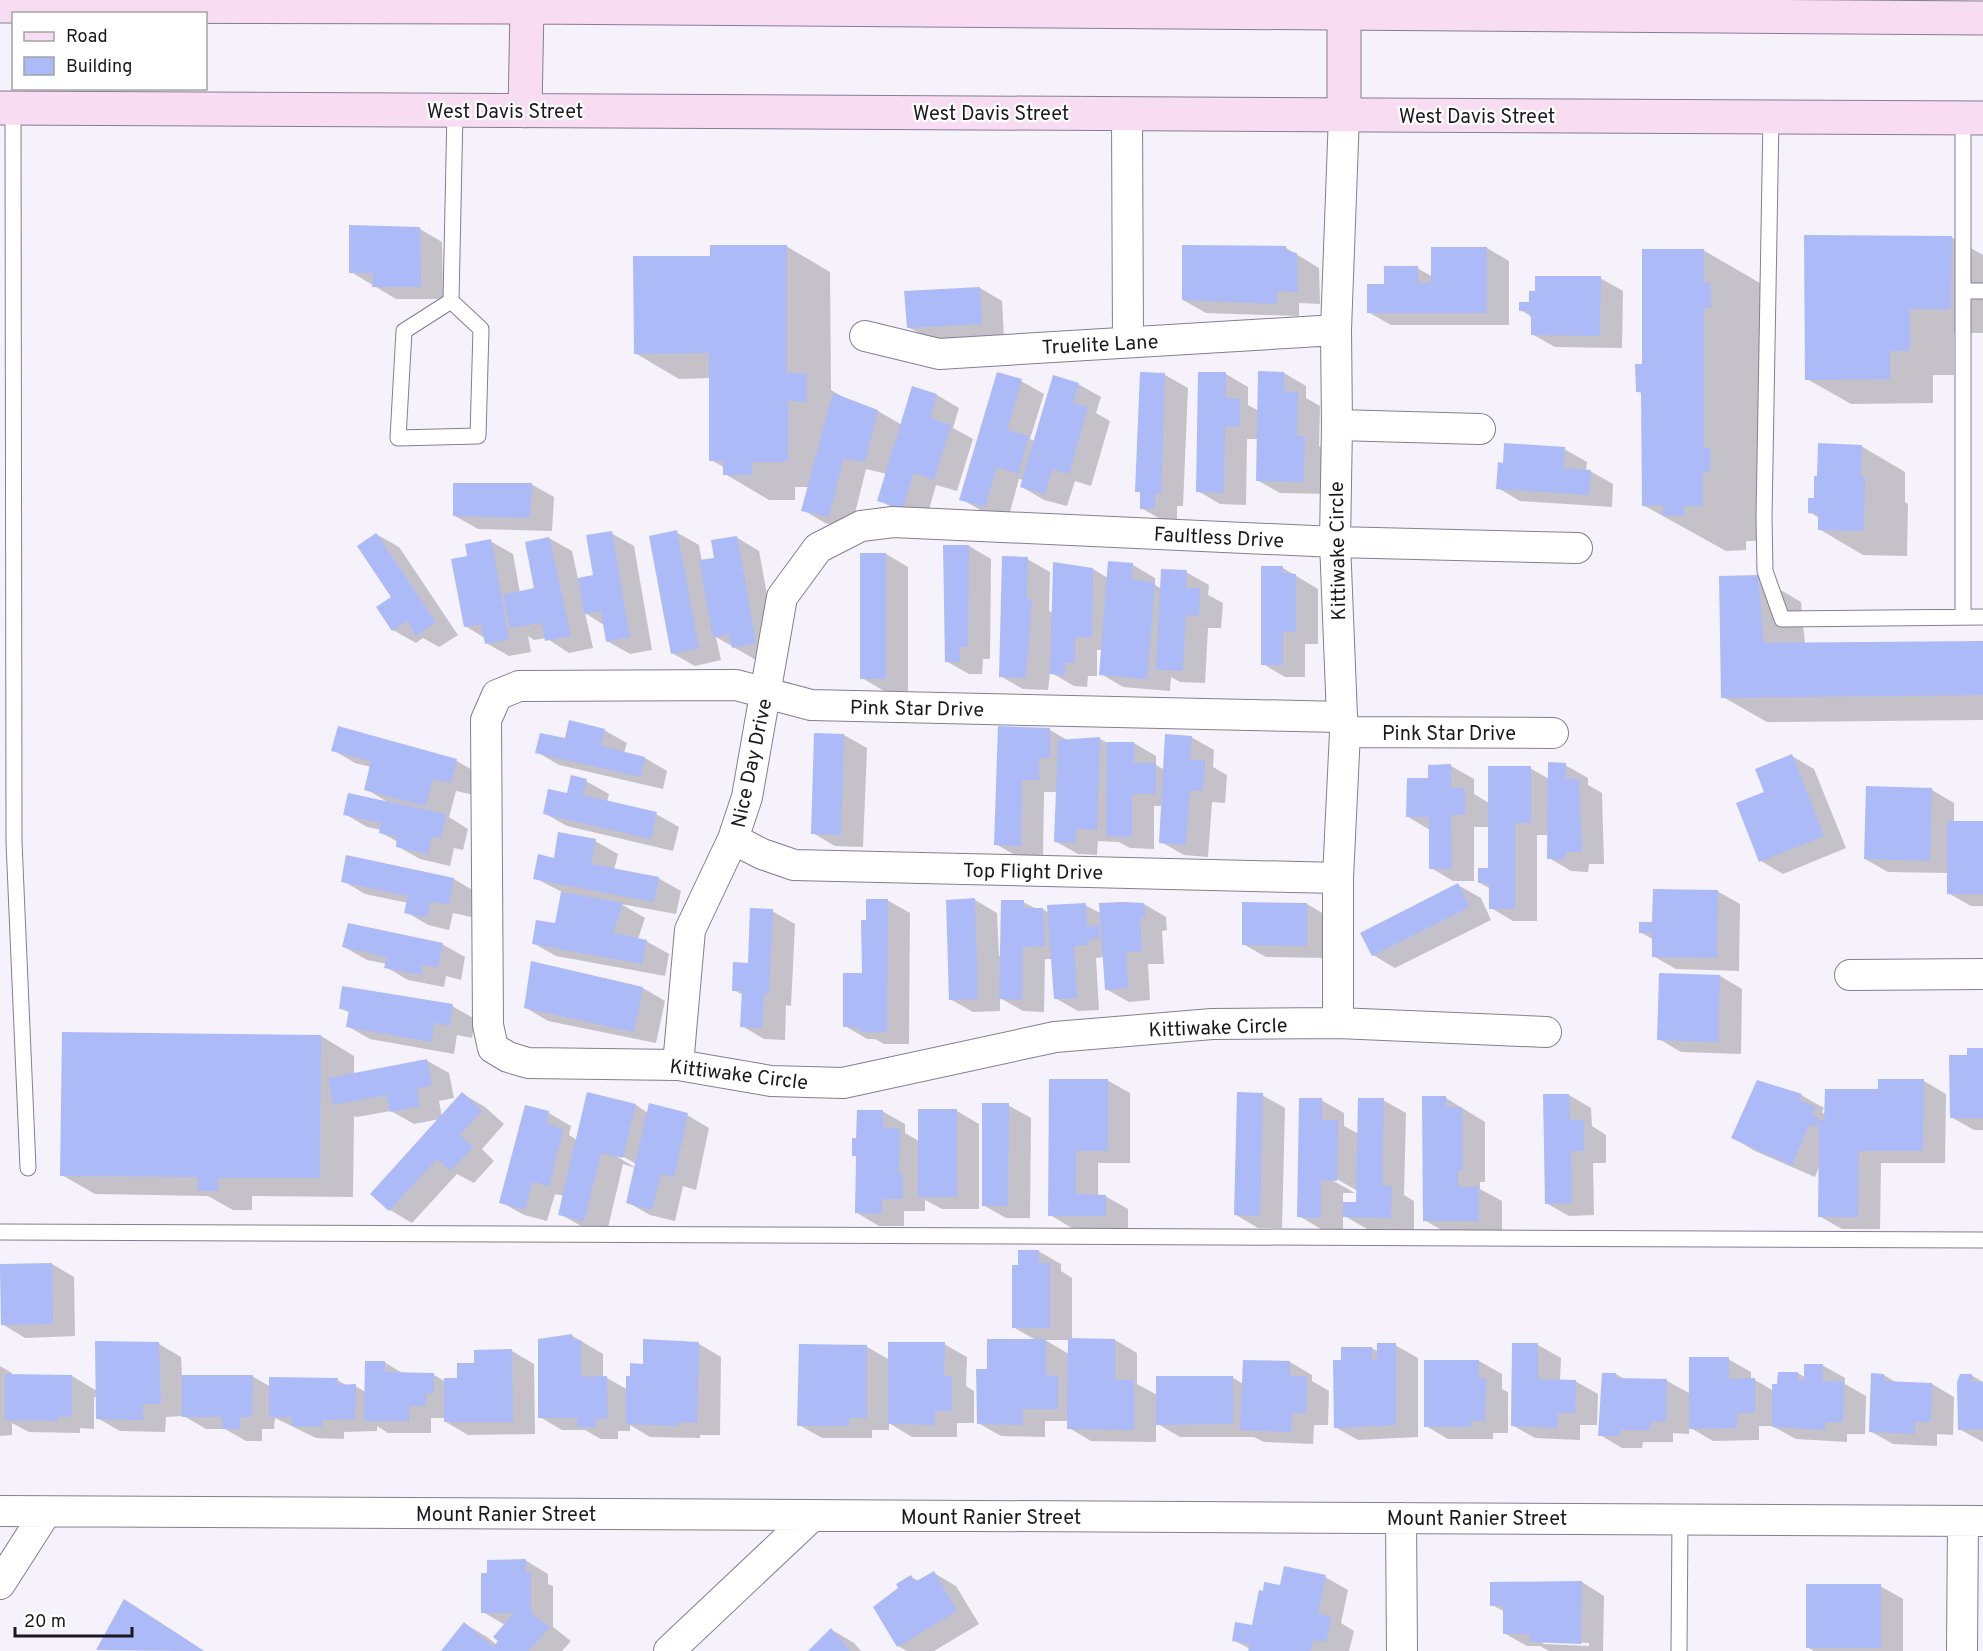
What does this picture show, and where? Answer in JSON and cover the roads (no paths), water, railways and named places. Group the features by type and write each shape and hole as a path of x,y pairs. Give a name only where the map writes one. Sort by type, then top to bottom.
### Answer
{"main road":[{"path":"0,6 527,7 1983,18"},
{"path":"525,111 527,7"},
{"path":"1344,14 1344,115"},
{"name":"West Davis Street","path":"6,108 1973,118"}],"street":[{"path":"1127,114 1128,342"},
{"name":"Kittiwake Circle","path":"1338,1023 1338,878 1344,725 1335,542 1336,330 1344,115"},
{"name":"Truelite Lane","path":"865,336 939,354 1336,330"},
{"path":"1337,425 1480,429"},
{"name":"Faultless Drive","path":"861,526 893,522 1335,542 1577,548"},
{"name":"Nice Day Drive","path":"678,1065 690,930 734,839 747,797 782,597 818,548 861,526"},
{"name":"Pink Star Drive","path":"497,695 519,686 736,685 811,705 1553,733"},
{"name":"Kittiwake Circle","path":"497,695 486,720 488,1025 493,1048 508,1058 528,1063 678,1065 771,1081 843,1083 1055,1037 1212,1024 1338,1023 1546,1032"},
{"name":"Top Flight Drive","path":"734,839 762,854 794,865 1338,878"},
{"path":"1850,975 1983,974"},
{"name":"Mount Ranier Street","path":"0,1511 1973,1521"},
{"path":"0,1584 46,1512"},
{"path":"669,1651 812,1516"},
{"path":"1401,1518 1402,1651"},
{"path":"1962,1651 1973,1521"}],"lane":[{"path":"6,108 7,842 27,1168"},
{"path":"451,301 404,331 398,438 478,436 481,329 451,301 455,111"},
{"path":"1771,117 1765,572 1782,619 1983,617"},
{"path":"1963,616 1963,291 1973,118"},
{"path":"1963,291 1983,291"},
{"path":"0,1232 1983,1240"},
{"path":"1679,1651 1680,1519"}]}
